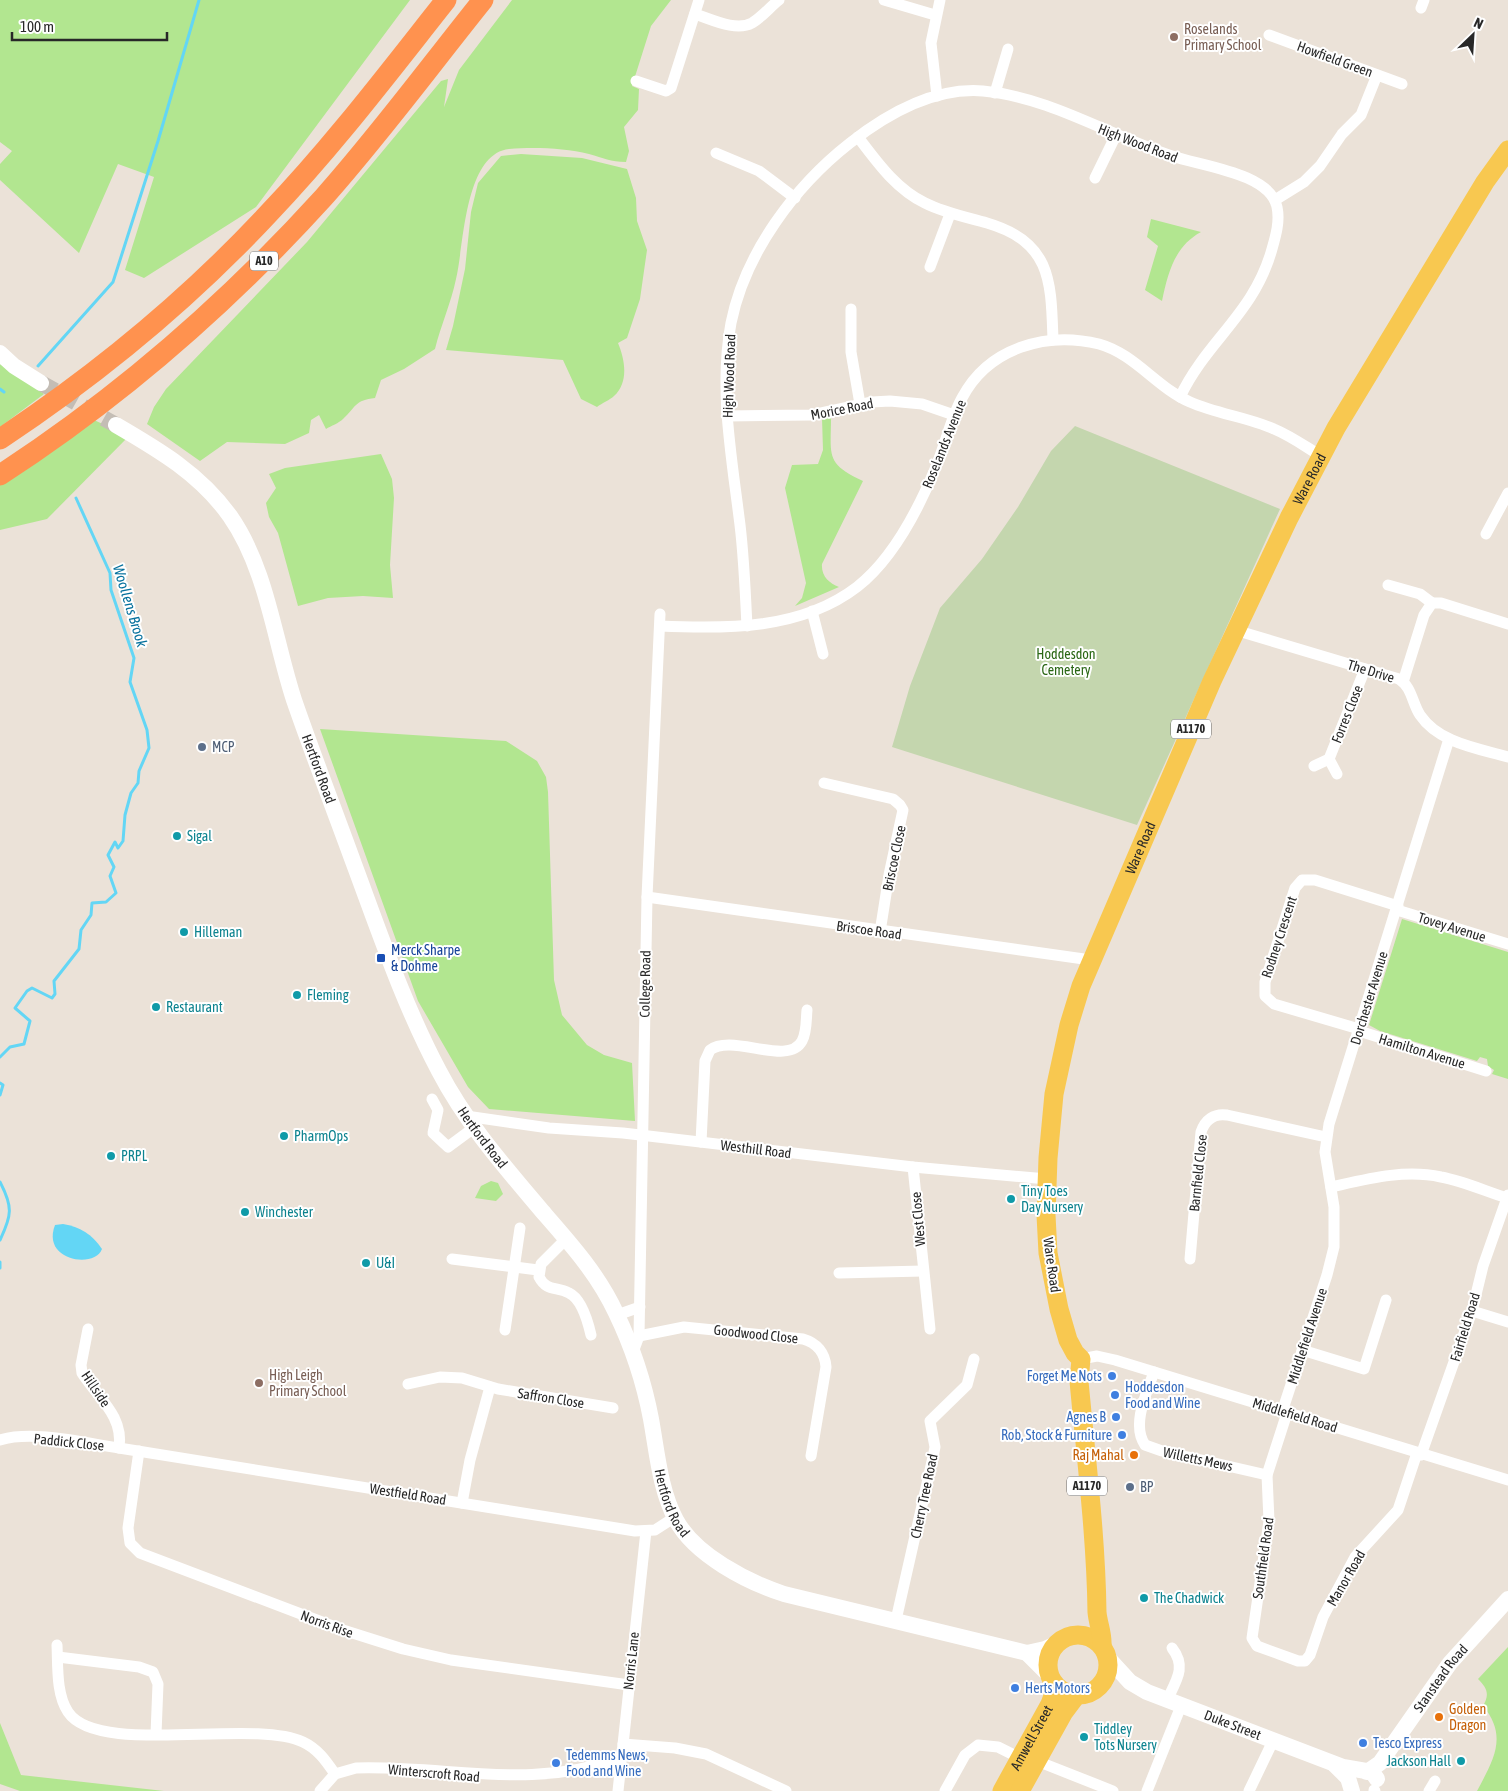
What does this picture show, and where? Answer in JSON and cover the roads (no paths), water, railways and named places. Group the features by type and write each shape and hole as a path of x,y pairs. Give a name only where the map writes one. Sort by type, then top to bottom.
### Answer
{"highway":[{"name":"A10","path":"0,439 89,377 150,327 214,268 269,213 315,162 446,0"},
{"name":"A10","path":"0,476 143,372 216,307 267,258 360,155 483,0"}],"main road":[{"name":"Ware Road","path":"1080,1358 1074,1353 1068,1340 1055,1290 1047,1240 1047,1179 1053,1107 1060,1065 1069,1025 1091,960 1235,630 1321,456 1468,209 1508,150"},
{"path":"0,353 14,366 41,383"},
{"name":"Hertford Road","path":"116,425 166,455 199,479 228,514 246,546 256,568 294,700 388,957 423,1039 441,1076 470,1121 593,1273 617,1315 633,1352 647,1401 665,1491 675,1517 689,1537 709,1554 741,1576 763,1586 814,1602 896,1620 1027,1653 1045,1649 1056,1644"},
{"name":"A1170","path":"1080,1358 1078,1381 1097,1580 1097,1613 1103,1634 1105,1652"},
{"name":"Stanstead Road","path":"1374,1781 1450,1663 1508,1599"},
{"path":"1076,1635 1081,1626 1097,1613"},
{"path":"1027,1653 1051,1679 1064,1692 1076,1696 1094,1692 1100,1687 1107,1676 1105,1652 1094,1639 1076,1635 1068,1636 1056,1644 1049,1658 1051,1679"},
{"name":"Duke Street","path":"1105,1652 1130,1682 1174,1703 1358,1771 1374,1781"},
{"name":"Amwell Street","path":"1020,1791 1028,1760 1053,1696 1051,1679"},
{"name":"Amwell Street","path":"1002,1791 1076,1696"},
{"path":"1332,1762 1344,1773 1352,1790"}],"street":[{"path":"636,81 666,91 671,88 699,0"},
{"path":"695,14 725,23 745,26 754,22 779,0"},
{"path":"884,0 935,15"},
{"path":"937,96 930,49 935,15 940,0"},
{"name":"Howfield Green","path":"1269,35 1402,84"},
{"path":"994,93 1008,49"},
{"path":"1180,397 1195,369 1239,317 1261,281 1278,227 1275,200 1304,182 1320,166 1342,134 1361,114 1377,75"},
{"name":"High Wood Road","path":"747,626 742,543 731,464 727,416 728,349 737,302 760,249 795,198 825,166 858,137 893,115 937,96 963,91 994,93 1042,104 1174,157 1249,178 1263,186 1275,200"},
{"path":"1095,178 1116,135"},
{"path":"858,137 884,171 898,185 925,203 950,214 1005,230 1022,239 1035,250 1044,263 1048,277 1053,340"},
{"path":"716,154 759,171 795,198"},
{"path":"930,267 950,214"},
{"path":"851,309 851,352 860,404"},
{"name":"Roselands Avenue","path":"660,626 747,626 782,621 812,611 856,588 866,579 893,546 928,485 954,415 966,390 988,365 1019,347 1053,340 1083,341 1119,352 1164,388 1180,397 1214,411 1275,430 1321,456"},
{"name":"Morice Road","path":"727,416 812,415 872,402 907,401 954,415"},
{"path":"1486,534 1508,493"},
{"path":"1388,585 1420,594 1432,603 1441,603 1508,624"},
{"path":"1403,682 1424,615 1432,603"},
{"path":"812,611 823,654"},
{"name":"College Road","path":"633,1352 639,1336 644,1135 646,897 660,614"},
{"name":"The Drive","path":"1235,630 1403,682 1423,719 1449,739 1508,757"},
{"name":"Forres Close","path":"1314,766 1330,759 1365,669"},
{"name":"Dorchester Avenue","path":"1332,1260 1336,1227 1326,1159 1326,1137 1449,739"},
{"name":"Forres Close","path":"1330,759 1337,774"},
{"name":"Briscoe Close","path":"824,783 889,798 898,803 902,808 903,816 890,870 880,932"},
{"name":"Rodney Crescent","path":"1359,1030 1270,1001 1263,989 1270,964 1294,888 1302,880 1315,880 1397,908"},
{"name":"Briscoe Road","path":"646,897 880,932 1091,960"},
{"name":"Tovey Avenue","path":"1397,908 1508,944"},
{"path":"701,1142 705,1061 710,1050 720,1045 780,1051 794,1049 804,1037 807,1010"},
{"name":"Hamilton Avenue","path":"1359,1030 1486,1071"},
{"path":"432,1099 438,1110 432,1133 448,1147 470,1121"},
{"name":"Barnfield Close","path":"1190,1259 1201,1132 1208,1120 1219,1114 1227,1115 1326,1137"},
{"name":"Westhill Road","path":"470,1121 644,1135 913,1167 1047,1179"},
{"name":"West Close","path":"913,1167 930,1328"},
{"path":"1331,1187 1394,1175 1428,1175 1452,1179 1507,1197"},
{"name":"Fairfield Road","path":"1419,1454 1472,1311 1483,1266 1507,1197"},
{"path":"505,1330 520,1228"},
{"path":"566,1239 546,1257 538,1270 538,1277 548,1288 568,1292 574,1296 586,1316 592,1335"},
{"path":"452,1259 538,1270"},
{"name":"Middlefield Avenue","path":"1284,1412 1302,1350 1332,1260"},
{"path":"839,1273 923,1271"},
{"path":"1302,1350 1364,1369 1386,1300"},
{"path":"617,1315 640,1307"},
{"path":"1472,1311 1508,1322"},
{"name":"Goodwood Close","path":"639,1336 684,1327 803,1339 816,1345 824,1358 826,1367 811,1456"},
{"name":"Hillside","path":"88,1328 81,1365 82,1373 118,1422 120,1448"},
{"name":"Middlefield Road","path":"1080,1358 1097,1356 1154,1372 1508,1480"},
{"name":"Cherry Tree Road","path":"896,1620 934,1457 935,1447 930,1421 967,1385 974,1359"},
{"name":"Willetts Mews","path":"1154,1372 1141,1415 1141,1436 1145,1445 1162,1451 1267,1476"},
{"name":"Saffron Close","path":"408,1384 449,1377 468,1379 490,1387 613,1408"},
{"path":"462,1503 470,1460 490,1387"},
{"name":"Southfield Road","path":"1284,1412 1267,1476 1269,1521 1252,1641 1260,1648 1298,1661 1305,1661 1310,1655"},
{"name":"Paddick Close","path":"0,1440 26,1437 139,1451"},
{"name":"Westfield Road","path":"139,1451 646,1531"},
{"name":"Norris Rise","path":"139,1451 128,1528 130,1542 140,1553 343,1630 396,1647 451,1660 629,1684"},
{"name":"Manor Road","path":"1310,1655 1324,1617 1355,1557 1398,1510 1419,1454"},
{"path":"646,1531 655,1530 675,1517"},
{"name":"Norris Lane","path":"618,1791 646,1531"},
{"path":"1147,1791 1174,1703 1180,1669 1179,1659 1172,1648"},
{"path":"156,1734 158,1684 153,1672 139,1667 57,1651 63,1702 76,1721 89,1729 108,1733 289,1738 316,1750 335,1774 320,1791"},
{"path":"1249,1791 1273,1741"},
{"path":"623,1744 675,1748 706,1754 786,1791"},
{"path":"945,1791 965,1755 978,1745 998,1747 1113,1791"},
{"name":"Winterscroft Road","path":"335,1774 348,1769 366,1768 535,1781 569,1776 621,1758"}],"water":[{"path":"63,1224 80,1229 90,1235 102,1249 90,1259 80,1260 62,1254 55,1247 53,1237 55,1225"}],"waterway":[{"path":"38,366 113,282 158,141 199,0"},
{"name":"Woollens Brook","path":"0,389 4,392"},
{"name":"Woollens Brook","path":"0,1057 10,1047 24,1044 30,1021 15,1008 27,991 32,988 52,998 55,994 54,981 79,949 81,930 91,915 92,903 106,902 116,893 110,876 114,867 108,855 115,842 118,848 123,841 125,815 131,793 138,783 139,771 149,748 147,730 130,682 134,658 111,590 110,573 76,498"},
{"name":"Woollens Brook","path":"0,1083 3,1085 0,1095"},
{"name":"Woollens Brook","path":"0,1182 9,1205 9,1217 0,1240"},
{"name":"Woollens Brook","path":"0,1262 0,1268"}],"tunnel":[{"path":"41,383 116,425"}],"place":[{"name":"Roselands Primary School","path":"1174,37"},
{"name":"MCP","path":"202,747"},
{"name":"Sigal","path":"177,836"},
{"name":"Hilleman","path":"184,932"},
{"name":"Merck Sharpe & Dohme","path":"381,958"},
{"name":"Fleming","path":"297,995"},
{"name":"Restaurant","path":"156,1007"},
{"name":"PharmOps","path":"284,1136"},
{"name":"PRPL","path":"111,1156"},
{"name":"Tiny Toes Day Nursery","path":"1011,1199"},
{"name":"Winchester","path":"245,1212"},
{"name":"U&I","path":"366,1263"},
{"name":"Forget Me Nots","path":"1112,1376"},
{"name":"High Leigh Primary School","path":"259,1383"},
{"name":"Hoddesdon Food and Wine","path":"1115,1395"},
{"name":"Agnes B","path":"1116,1417"},
{"name":"Rob, Stock & Furniture","path":"1122,1435"},
{"name":"Raj Mahal","path":"1134,1455"},
{"name":"BP","path":"1130,1487"},
{"name":"The Chadwick","path":"1144,1598"},
{"name":"Herts Motors","path":"1015,1688"},
{"name":"Golden Dragon","path":"1439,1717"},
{"name":"Tiddley Tots Nursery","path":"1084,1737"},
{"name":"Tesco Express","path":"1363,1743"},
{"name":"Jackson Hall","path":"1461,1761"},
{"name":"Tedemms News, Food and Wine","path":"556,1763"}],"park label":[{"name":"Hoddesdon Cemetery","path":"1066,662"}]}
